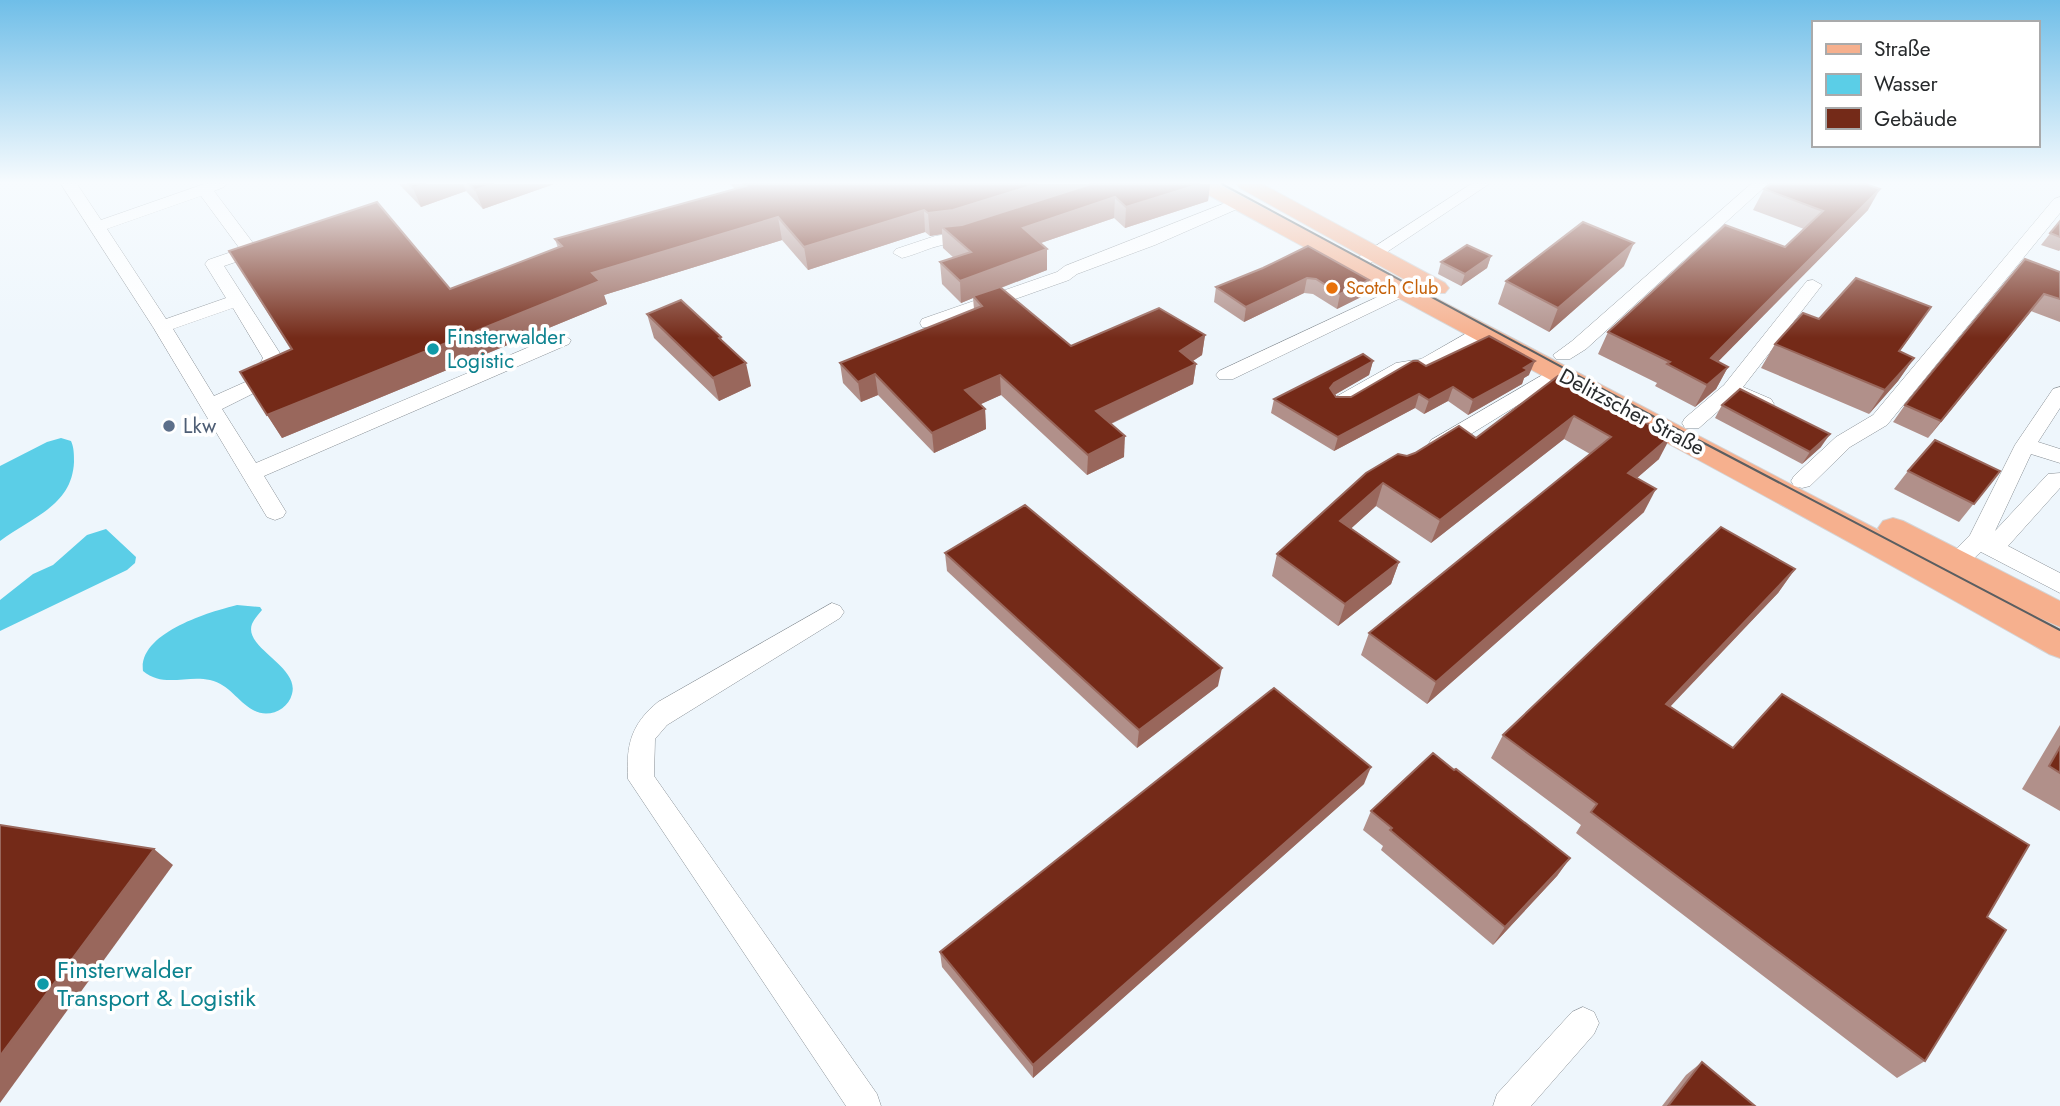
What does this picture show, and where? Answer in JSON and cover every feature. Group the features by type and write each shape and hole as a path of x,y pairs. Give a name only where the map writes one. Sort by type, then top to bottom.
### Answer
{"main road":[{"name":"Delitzscher Straße","path":"1307,236 1353,266 1401,291 1481,331 1692,423 2060,615"},
{"name":"Delitzscher Straße","path":"1337,236 1376,253 1560,364 2060,645"}],"street":[{"path":"211,405 259,383 273,358 214,264 250,251 241,236"},
{"path":"902,253 966,236"},
{"path":"929,323 1063,276 1071,270 1159,236"},
{"path":"1353,266 1402,236"},
{"path":"1560,364 1702,236"},
{"path":"1802,481 1843,442 1880,420 2032,236"},
{"path":"1226,375 1401,291"},
{"path":"1339,404 1402,367 1425,365 1469,342 1481,331"},
{"path":"252,473 562,340"},
{"path":"1692,423 1731,389 1781,412"},
{"path":"1985,544 2025,444 2060,393"},
{"path":"1818,430 1843,442"},
{"path":"2025,444 2060,456"},
{"path":"1956,561 1985,544 2056,479 2060,481"},
{"path":"1985,544 2060,584"},
{"path":"832,611 667,709 649,723 641,739 640,779 865,1106"}],"lane":[{"path":"102,236 211,405 275,512"},
{"path":"1731,389 1813,285"},
{"path":"162,327 236,301"},
{"path":"1421,456 1560,364"},
{"path":"1509,1106 1583,1023"}],"water":[{"path":"61,438 71,441 74,451 72,477 66,490 48,509 0,541 0,466 47,442"},
{"path":"106,529 136,557 135,563 127,570 0,631 0,600 33,574 53,565 87,535"},
{"path":"237,605 260,607 262,610 252,624 251,633 288,675 292,684 290,700 282,708 271,713 259,713 217,682 201,679 159,679 143,671 144,658 163,635 194,619"}],"building":[{"path":"275,236 405,236 450,289 562,246 555,239 567,236 716,236 592,273 600,281 267,415 240,372 292,349 229,251"},
{"path":"794,236 841,236 804,247"},
{"path":"952,236 1032,236 1047,249 960,281 940,262 971,252"},
{"path":"1565,236 1616,236 1634,243 1558,308 1506,281"},
{"path":"1713,236 1754,236 1785,247 1797,236 1833,236 1711,358 1728,367 1707,385 1667,364 1670,362 1608,332"},
{"path":"1467,245 1491,256 1465,274 1441,262"},
{"path":"1308,246 1369,280 1340,294 1316,279 1307,278 1246,307 1216,287 1263,268"},
{"path":"2025,259 2060,272 2060,299 2044,294 1941,421 1905,405"},
{"path":"1856,278 1931,307 1899,351 1914,358 1885,390 1775,344 1803,313 1819,319"},
{"path":"1000,287 1071,346 1159,308 1205,335 1180,351 1196,364 1096,411 1125,436 1088,455 1000,375 965,390 985,409 932,433 875,374 858,382 840,363 982,306 973,296"},
{"path":"681,300 746,363 713,378 647,314"},
{"path":"1489,336 1535,361 1524,368 1528,370 1473,400 1453,387 1429,400 1419,394 1338,437 1274,399 1363,354 1373,361 1334,383 1330,388 1336,397 1351,397 1413,361 1426,366"},
{"path":"1558,376 1671,436 1628,473 1656,489 1436,682 1369,633 1611,437 1574,416 1440,520 1383,483 1340,521 1399,562 1345,604 1277,554 1366,473 1398,454 1407,456 1415,453 1459,426 1476,438"},
{"path":"1740,389 1830,434 1810,452 1722,405"},
{"path":"1935,440 2000,471 1974,504 1908,471"},
{"path":"1025,505 1222,668 1139,730 945,553"},
{"path":"1721,527 1795,569 1666,704 1733,748 1782,694 2029,845 1987,917 2006,930 1925,1061 1591,812 1597,804 1503,735"},
{"path":"1274,688 1371,767 1033,1065 940,952"},
{"path":"2060,747 2060,773 2049,766"},
{"path":"1433,753 1570,858 1505,927 1371,811"},
{"name":"Finsterwalder Transport & Logistik","path":"0,825 154,849 0,1056"},
{"path":"1702,1062 1755,1106 1668,1106"}],"tram line":[{"path":"1318,236 1660,420 2060,630"}],"place":[{"name":"Scotch Club","path":"1332,288"},
{"name":"Finsterwalder Logistic","path":"433,349"},
{"name":"Lkw","path":"169,426"},
{"name":"Finsterwalder Transport & Logistik","path":"43,984"}]}
